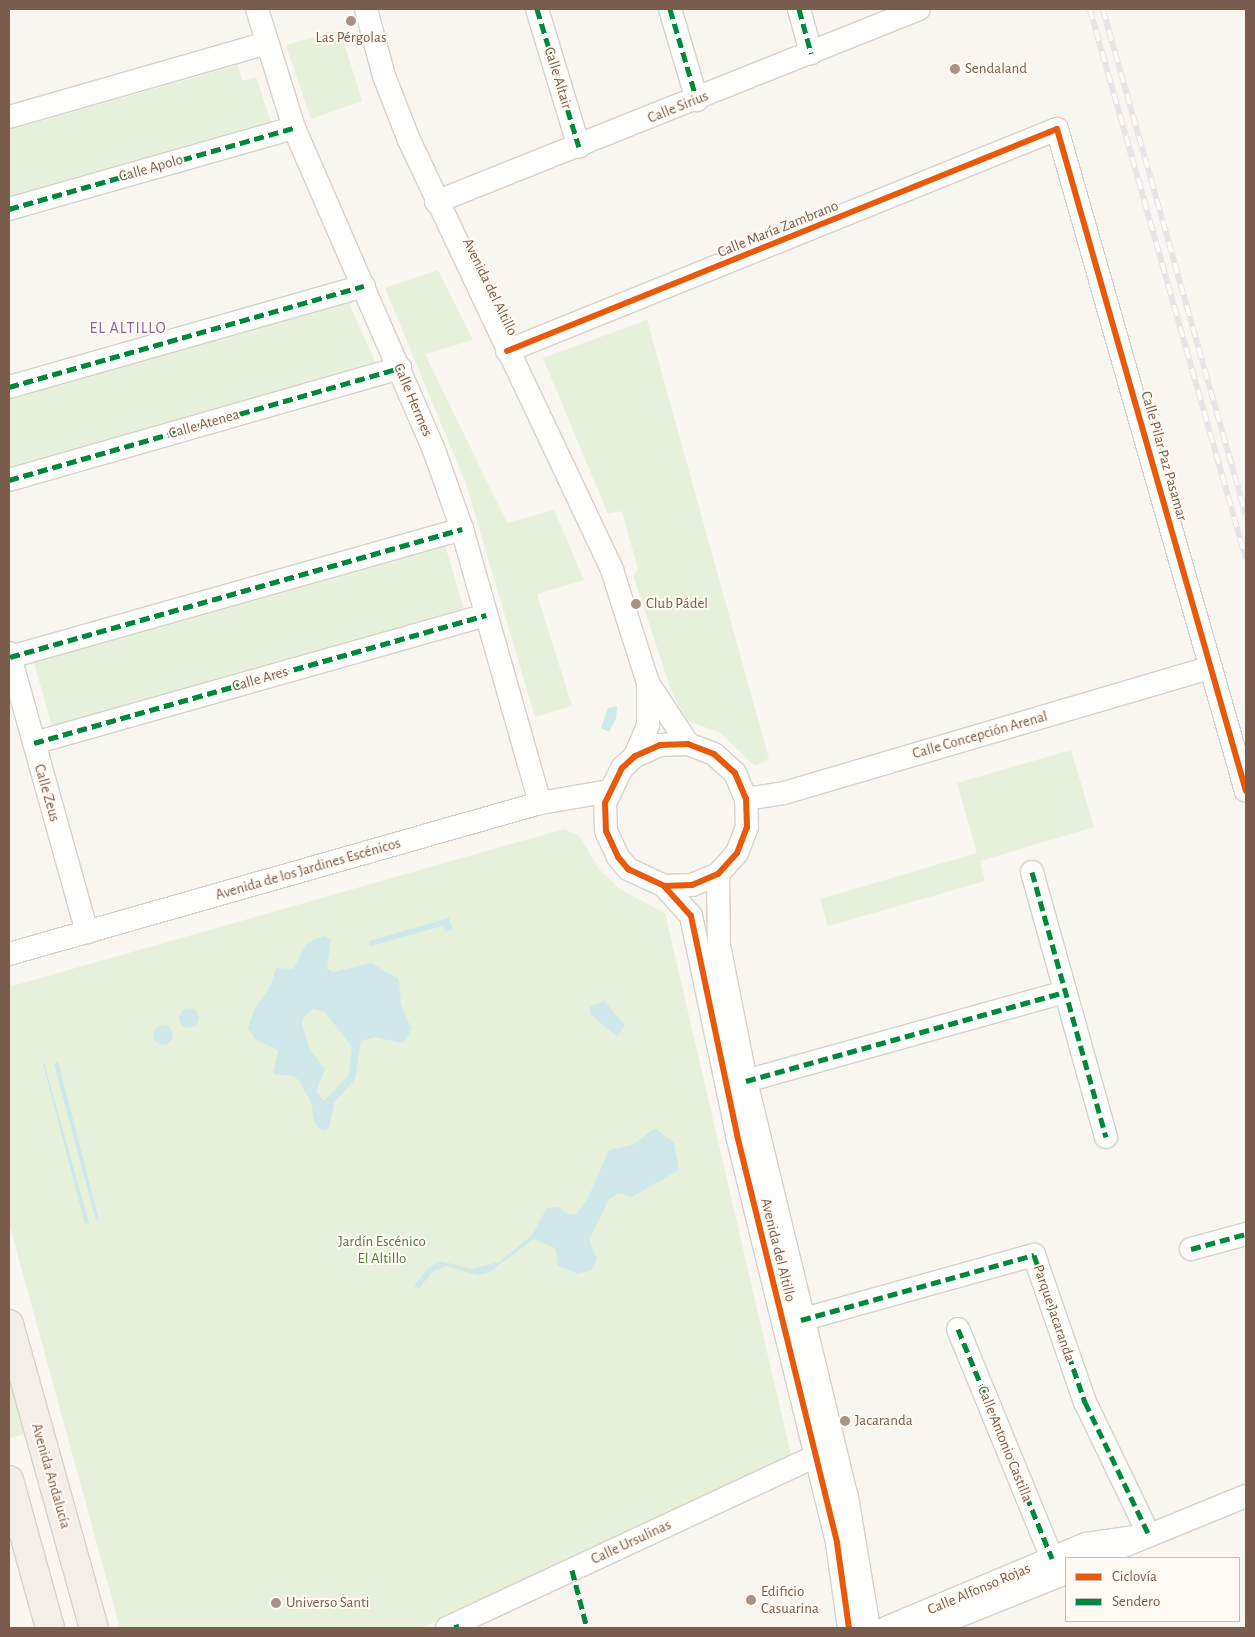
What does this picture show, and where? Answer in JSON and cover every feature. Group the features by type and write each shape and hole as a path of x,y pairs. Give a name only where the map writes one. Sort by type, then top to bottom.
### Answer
{"main road":[{"name":"Avenida Andalucía","path":"9,1324 94,1628"},
{"path":"9,1485 50,1628"}],"street":[{"name":"Calle Hermes","path":"257,9 294,128 400,368 462,529 540,803"},
{"name":"Avenida del Altillo","path":"366,9 384,76 436,202 612,570 648,683 688,744"},
{"name":"Calle Altair","path":"537,9 579,147"},
{"path":"670,9 697,100"},
{"path":"799,9 811,53"},
{"name":"Calle Sirius","path":"436,202 697,100 918,9"},
{"path":"9,116 267,43"},
{"name":"Calle Apolo","path":"9,209 294,128"},
{"name":"Calle María Zambrano","path":"507,351 1057,129"},
{"name":"Calle Pilar Paz Pasamar","path":"1057,129 1246,791"},
{"path":"9,387 364,286"},
{"name":"Calle Atenea","path":"9,480 400,368"},
{"path":"9,655 462,529"},
{"name":"Calle Ares","path":"34,743 486,615"},
{"name":"Calle Zeus","path":"9,655 86,932"},
{"name":"Calle Concepción Arenal","path":"746,799 784,793 1212,667"},
{"name":"Avenida del Altillo","path":"635,756 648,725 648,683"},
{"name":"Avenida del Altillo","path":"688,744 714,754 735,773 746,799 747,827 741,844 718,874 692,885 664,886 638,876 618,857 606,831 605,803 622,768 635,756 660,745 688,744"},
{"name":"Avenida de los Jardines Escénicos","path":"9,954 540,803 610,792"},
{"path":"1032,872 1106,1137"},
{"name":"Avenida del Altillo","path":"718,874 719,945 746,1081 801,1320 847,1497 869,1628"},
{"name":"Avenida del Altillo","path":"664,886 691,916 737,1135 837,1543 850,1628"},
{"path":"746,1081 1065,992"},
{"path":"1191,1250 1246,1234"},
{"name":"Parque Jacaranda","path":"801,1320 1034,1255 1085,1402 1149,1535"},
{"name":"Calle Antonio Castilla","path":"958,1329 1055,1567"},
{"name":"Calle Ursulinas","path":"453,1627 816,1456"},
{"path":"1096,1557 1246,1496"},
{"name":"Calle Alfonso Rojas","path":"1075,1557 1115,1537 1149,1535"},
{"name":"Calle Alfonso Rojas","path":"886,1628 1055,1567"},
{"name":"Calle Alfonso Rojas","path":"929,1628 1055,1567"}],"green space":[{"path":"340,30 362,101 311,119 286,45"},
{"path":"238,65 242,81 256,77 272,126 9,201 9,130"},
{"path":"438,270 473,340 425,354 507,523 554,510 584,580 537,594 572,706 535,717 466,484 385,288"},
{"path":"347,299 377,366 9,471 9,395"},
{"path":"647,320 769,759 755,766 721,733 688,721 672,693 633,575 638,570 622,511 608,514 543,358"},
{"path":"444,542 465,613 53,730 33,659"},
{"path":"1071,750 1094,827 980,861 985,881 828,926 820,899 977,853 957,783"},
{"name":"Jardín Escénico El Altillo","path":"564,829 579,836 599,869 621,890 665,913 791,1455 421,1628 120,1628 9,1223 9,987"},
{"path":"9,1374 26,1434 10,1438 9,1432"}],"water":[{"path":"617,706 616,719 609,732 601,728 608,708"},
{"path":"449,918 453,930 445,932 443,926 370,946 369,941"},
{"path":"324,936 331,940 327,969 333,972 371,963 399,979 401,1005 411,1028 407,1039 401,1043 375,1037 361,1041 355,1079 334,1103 329,1129 322,1131 314,1122 311,1102 299,1081 294,1076 273,1074 278,1050 256,1040 248,1029 254,1010 271,985 276,968 293,969 307,943","holes":["313,1009 325,1012 352,1047 349,1075 324,1101 316,1091 325,1069 310,1050 302,1025 303,1018"]},
{"path":"604,1001 625,1025 617,1037 590,1014 590,1007"},
{"path":"189,1008 196,1011 199,1018 196,1025 189,1028 182,1025 179,1018 182,1011"},
{"path":"163,1025 170,1028 173,1035 170,1042 163,1045 156,1042 153,1035 156,1028"},
{"path":"58,1061 99,1220 96,1221 54,1064"},
{"path":"47,1063 45,1066 89,1223 85,1224 43,1064"},
{"path":"655,1128 674,1143 679,1170 632,1197 618,1193 609,1199 589,1240 597,1259 592,1270 578,1274 558,1266 556,1249 534,1239 488,1273 477,1275 446,1266 432,1272 419,1289 414,1286 427,1269 441,1261 471,1269 499,1262 531,1236 547,1208 558,1207 569,1215 576,1214 589,1196 609,1150 633,1145"}],"railway":[{"path":"1090,9 1246,559"},
{"path":"1103,9 1246,515"}],"marked path":[{"path":"537,9 579,147"},
{"path":"670,9 697,100"},
{"path":"799,9 811,53"},
{"path":"9,209 294,128"},
{"path":"9,387 364,286"},
{"path":"9,480 400,368"},
{"path":"10,657 462,529"},
{"path":"34,743 486,615"},
{"path":"1032,872 1106,1137"},
{"path":"746,1081 1065,992"},
{"path":"1191,1249 1246,1234"},
{"path":"801,1320 1034,1255 1085,1402 1149,1535"},
{"path":"958,1329 1052,1558"},
{"path":"572,1570 587,1628"},
{"path":"456,1624 457,1628"}],"cycle path":[{"path":"507,351 1057,129 1246,791"},
{"path":"664,886 692,885 718,874 737,853 747,827 746,799 735,773 714,754 688,744 660,745 635,756 622,768 605,803 606,831 618,857 628,869 664,886 691,916 737,1135 837,1543 849,1628"}],"place":[{"name":"Las Pérgolas","path":"351,21"},
{"name":"Sendaland","path":"955,69"},
{"name":"Club Pádel","path":"636,604"},
{"name":"Jacaranda","path":"845,1421"},
{"name":"Edificio Casuarina","path":"751,1600"},
{"name":"Universo Santi","path":"276,1603"}],"district":[{"name":"EL ALTILLO","path":"128,328"}]}
